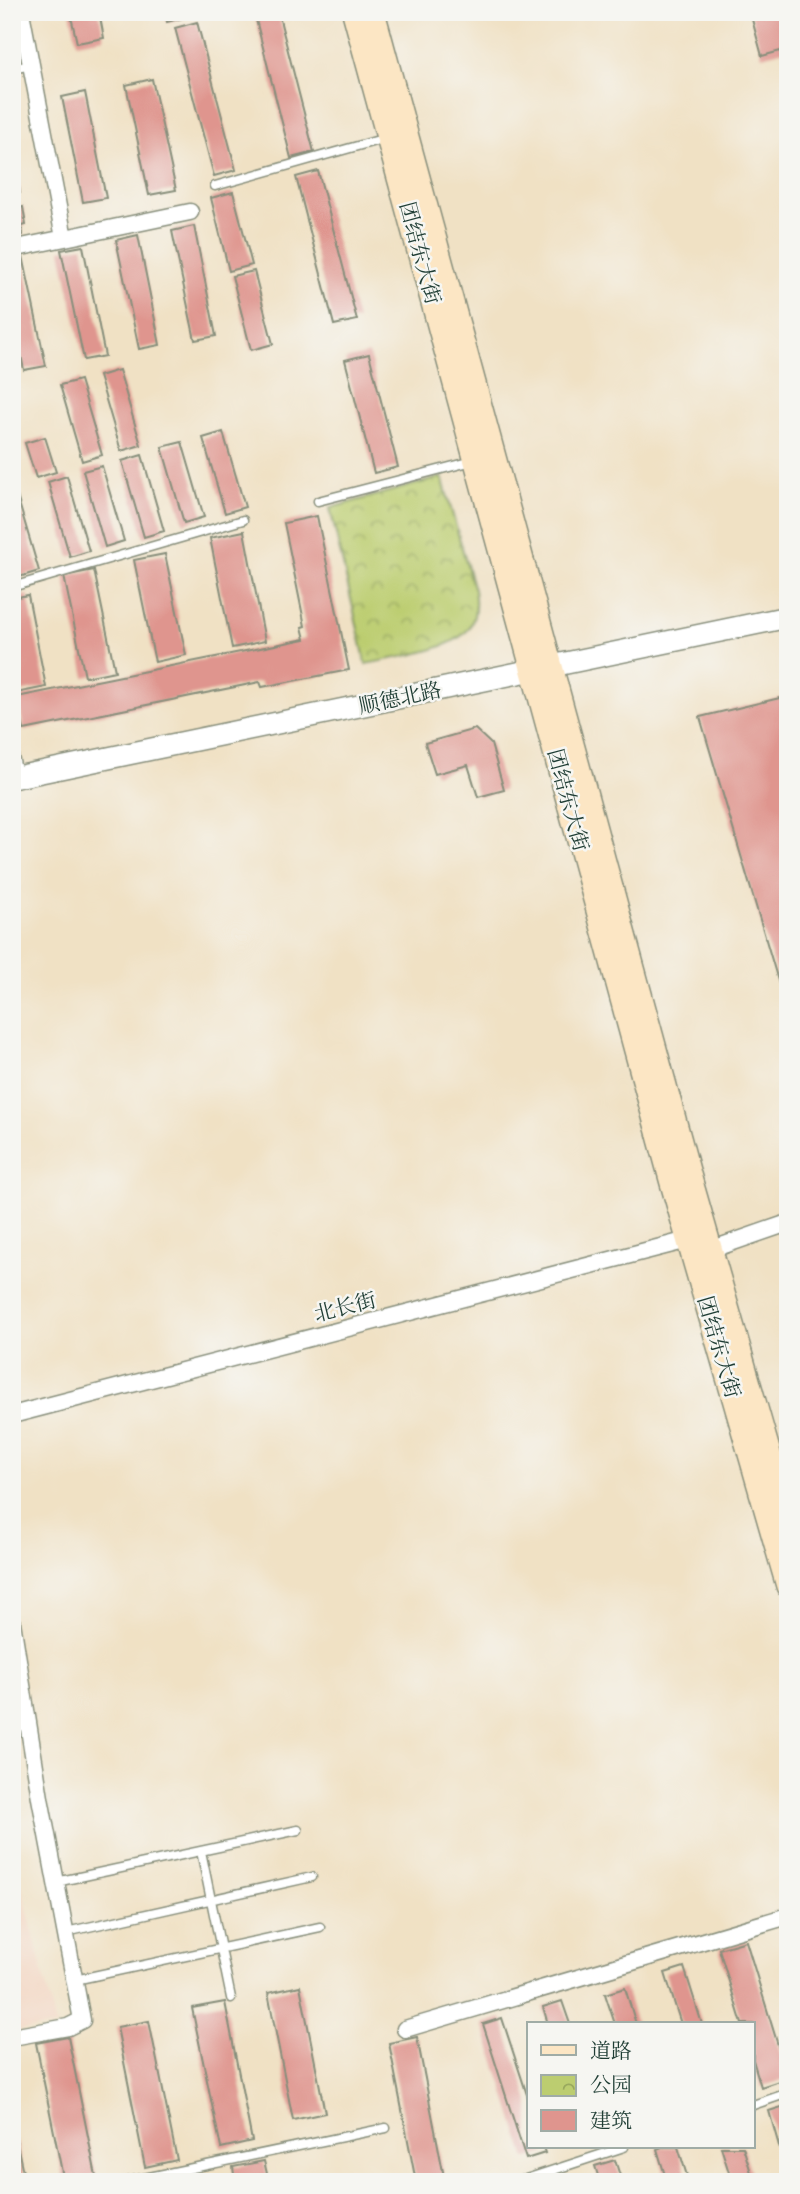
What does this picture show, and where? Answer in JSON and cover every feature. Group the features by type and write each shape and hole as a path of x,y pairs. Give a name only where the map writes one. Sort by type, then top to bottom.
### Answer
{"main road":[{"name":"团结东大街","path":"354,12 476,460 542,669 788,1520"},
{"name":"团结东大街","path":"373,12 688,1240 788,1586"}],"street":[{"path":"21,12 64,238"},
{"path":"12,249 190,212"},
{"name":"顺德北路","path":"15,777 788,617"},
{"path":"710,1250 788,1223"},
{"name":"北长街","path":"12,1415 688,1240"},
{"path":"12,1622 40,1798 82,2020 68,2027 12,2037"},
{"path":"405,2029 788,1916"}],"lane":[{"path":"12,69 31,65"},
{"path":"215,186 388,138"},
{"path":"317,501 476,460"},
{"path":"12,587 243,520"},
{"path":"12,747 15,777"},
{"path":"57,1882 298,1830"},
{"path":"201,1851 231,1998"},
{"path":"66,1932 312,1877"},
{"path":"75,1980 320,1927"},
{"path":"754,2105 788,2093"},
{"path":"125,2182 386,2128"},
{"path":"517,2182 621,2148"}],"shaded area":[{"path":"12,1847 56,2026 12,2031"}],"green space":[{"path":"442,477 474,590 475,609 471,624 461,636 437,648 366,664 330,508"}],"building":[{"path":"70,12 99,12 104,38 77,43"},
{"path":"165,12 193,12 194,15 167,22"},
{"path":"254,12 278,12 314,152 291,158"},
{"path":"750,12 781,12 788,49 762,56"},
{"path":"197,22 236,170 214,176 175,28"},
{"path":"152,79 176,190 149,195 126,85"},
{"path":"85,92 106,198 83,202 62,97"},
{"path":"16,168 20,193 16,194 18,208 23,207 26,225 22,226 23,235 12,237 12,169"},
{"path":"318,171 357,320 334,325 296,177"},
{"path":"233,192 252,265 229,271 211,198"},
{"path":"194,226 216,336 195,340 172,231"},
{"path":"138,235 160,345 139,349 116,240"},
{"path":"83,246 105,356 84,360 61,250"},
{"path":"23,256 46,366 24,370 12,310 12,259"},
{"path":"254,271 273,344 251,350 232,276"},
{"path":"369,354 398,467 374,473 345,360"},
{"path":"119,370 141,445 121,451 99,376"},
{"path":"80,380 102,455 82,461 60,385"},
{"path":"223,432 245,507 225,513 203,438"},
{"path":"45,437 56,472 36,478 25,443"},
{"path":"182,442 204,517 184,523 162,447"},
{"path":"142,455 164,531 144,537 122,461"},
{"path":"102,466 124,541 105,547 83,471"},
{"path":"67,476 89,551 70,557 48,482"},
{"path":"17,496 39,571 19,577 12,553 12,497"},
{"path":"317,516 349,670 262,687 260,682 24,730 17,697 305,639 302,627 305,626 284,523"},
{"path":"244,531 265,641 232,648 210,538"},
{"path":"165,554 186,655 155,662 134,560"},
{"path":"94,570 115,671 85,677 64,576"},
{"path":"28,595 46,687 16,693 12,676 12,598"},
{"path":"788,696 788,1011 787,1011 700,717"},
{"path":"475,729 491,744 504,790 478,797 468,765 435,774 425,743"},
{"path":"746,1941 788,2078 761,2087 754,2063 754,2022 741,2022 719,1949"},
{"path":"684,1967 701,2022 680,2022 665,1973"},
{"path":"300,1986 325,2113 293,2120 268,1993"},
{"path":"625,1988 635,2022 614,2022 605,1994"},
{"path":"562,2001 569,2022 547,2022 543,2007"},
{"path":"225,2002 252,2141 221,2148 192,2008"},
{"path":"502,2018 527,2095 527,2148 543,2148 545,2153 526,2159 483,2024"},
{"path":"149,2021 177,2160 145,2167 117,2027"},
{"path":"68,2037 96,2176 64,2182 36,2043"},
{"path":"417,2037 445,2182 416,2182 389,2043"},
{"path":"788,2105 788,2174 787,2174 769,2111"},
{"path":"13,2125 25,2182 12,2182"},
{"path":"678,2148 689,2182 667,2182 657,2149"},
{"path":"721,2148 743,2148 754,2182 732,2182"},
{"path":"615,2160 622,2182 600,2182 595,2166"},
{"path":"264,2161 269,2182 235,2182 233,2167"}]}
